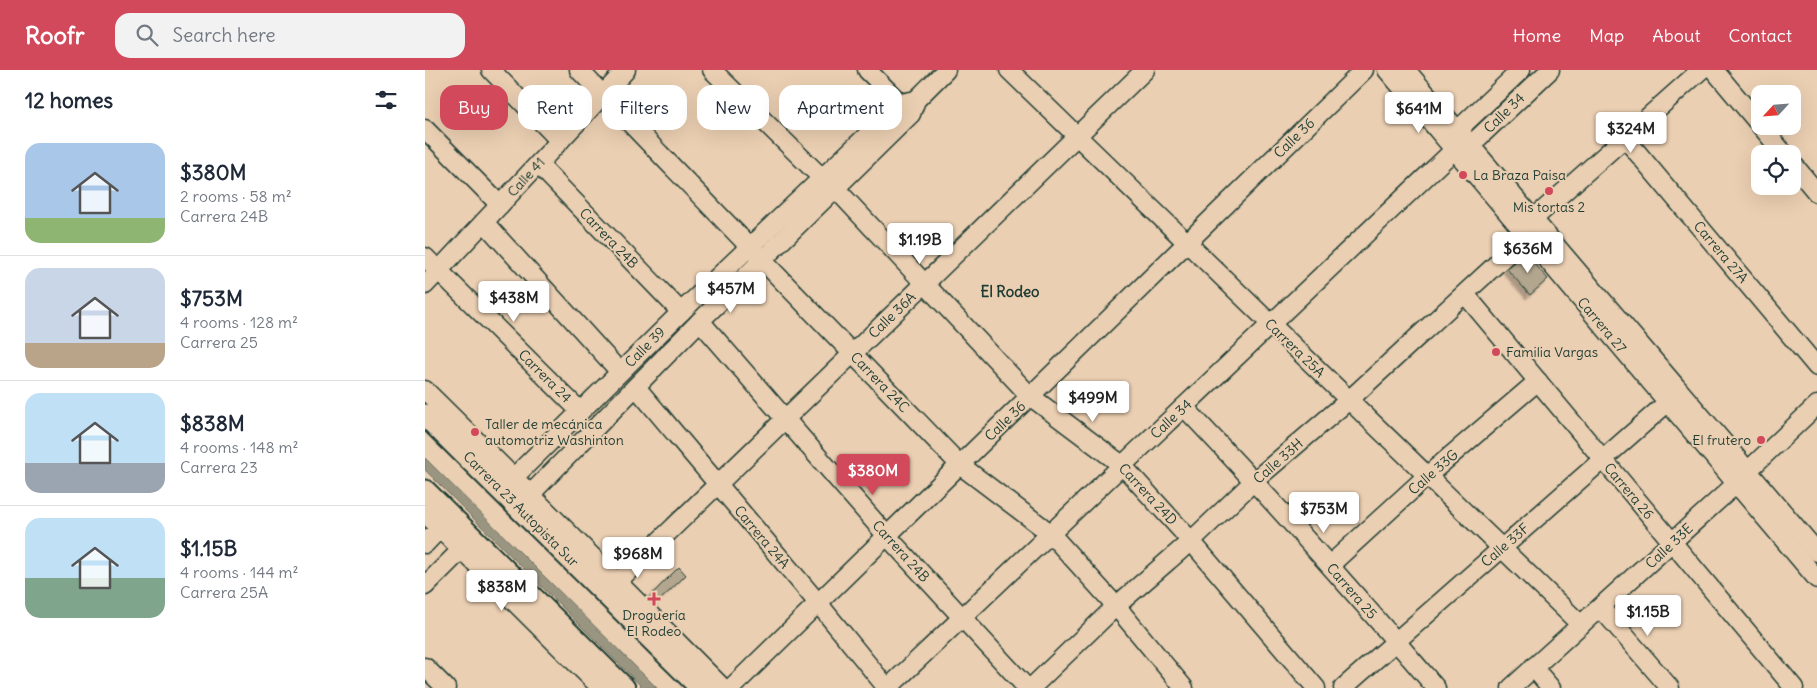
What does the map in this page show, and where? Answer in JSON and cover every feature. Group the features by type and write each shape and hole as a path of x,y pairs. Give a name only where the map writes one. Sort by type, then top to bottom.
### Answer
{"main road":[{"name":"Carrera 23 Autopista Sur","path":"425,415 507,483 701,688"},
{"path":"425,491 624,688"}],"street":[{"path":"491,70 560,140"},
{"name":"Carrera 24C","path":"579,70 602,94"},
{"name":"Calle 41","path":"612,85 626,70"},
{"path":"712,70 821,177"},
{"path":"867,70 910,106"},
{"name":"Calle 39","path":"524,500 700,321 836,189 945,70"},
{"name":"Carrera 25A","path":"1009,70 1581,625"},
{"name":"Calle 36A","path":"617,582 1145,70"},
{"name":"Calle 36","path":"731,688 1364,70"},
{"name":"Carrera 27","path":"1387,70 1540,213 1817,536"},
{"path":"1398,70 1463,140 1817,552"},
{"path":"1406,70 1817,561"},
{"name":"Carrera 27","path":"1418,70 1527,236 1817,579"},
{"name":"Calle 34","path":"1463,140 1521,70"},
{"name":"Calle 34","path":"888,688 1463,140 1550,70"},
{"path":"1540,213 1701,70"},
{"path":"1714,70 1751,114"},
{"name":"Calle 41","path":"425,285 602,96"},
{"name":"Calle 39","path":"507,483 821,177 910,106"},
{"path":"425,129 500,205"},
{"name":"Carrera 24C","path":"637,130 959,465 1051,533 1116,606 1184,688"},
{"path":"1768,135 1777,145"},
{"name":"Carrera 27A","path":"1625,138 1817,366"},
{"name":"Carrera 24B","path":"538,164 681,312"},
{"path":"1801,174 1817,193"},
{"name":"Carrera 24D","path":"836,189 1030,396 1122,465 1191,541 1316,688"},
{"path":"484,222 619,372"},
{"name":"Calle 33H","path":"1031,688 1116,606 1191,541 1254,481 1349,400 1527,236"},
{"name":"Carrera 24","path":"425,257 580,411"},
{"name":"Carrera 26","path":"1465,294 1793,688"},
{"name":"Carrera 24B","path":"700,321 887,536 1027,688"},
{"name":"Calle 33G","path":"1330,565 1427,476 1538,381"},
{"name":"Carrera 24A","path":"636,387 888,688"},
{"path":"425,390 507,483"},
{"name":"Calle 33F","path":"1343,688 1668,402"},
{"path":"1755,464 1817,405"},
{"name":"Carrera 25","path":"1184,407 1330,565 1436,688"},
{"name":"Calle 33E","path":"1511,688 1737,484"},
{"path":"524,500 617,582 723,688"},
{"path":"425,513 601,688"},
{"path":"425,544 441,528"},
{"path":"425,586 462,549"},
{"path":"1601,608 1671,688"},
{"path":"425,667 446,688"},
{"path":"1533,667 1551,688"}],"shaded area":[{"path":"425,458 657,688 643,688 425,470"}],"building":[{"path":"1525,253 1548,279 1530,295 1507,269"},
{"path":"679,567 686,575 656,604 649,597"}],"place":[{"name":"La Braza Paisa","path":"1463,175"},
{"name":"Mis tortas 2","path":"1549,191"},
{"name":"Familia Vargas","path":"1496,352"},
{"name":"Taller de mecánica automotriz Washinton","path":"475,432"},
{"name":"El frutero","path":"1761,440"},
{"name":"Droguería El Rodeo","path":"654,599"}],"district":[{"name":"El Rodeo","path":"1010,291"}]}
